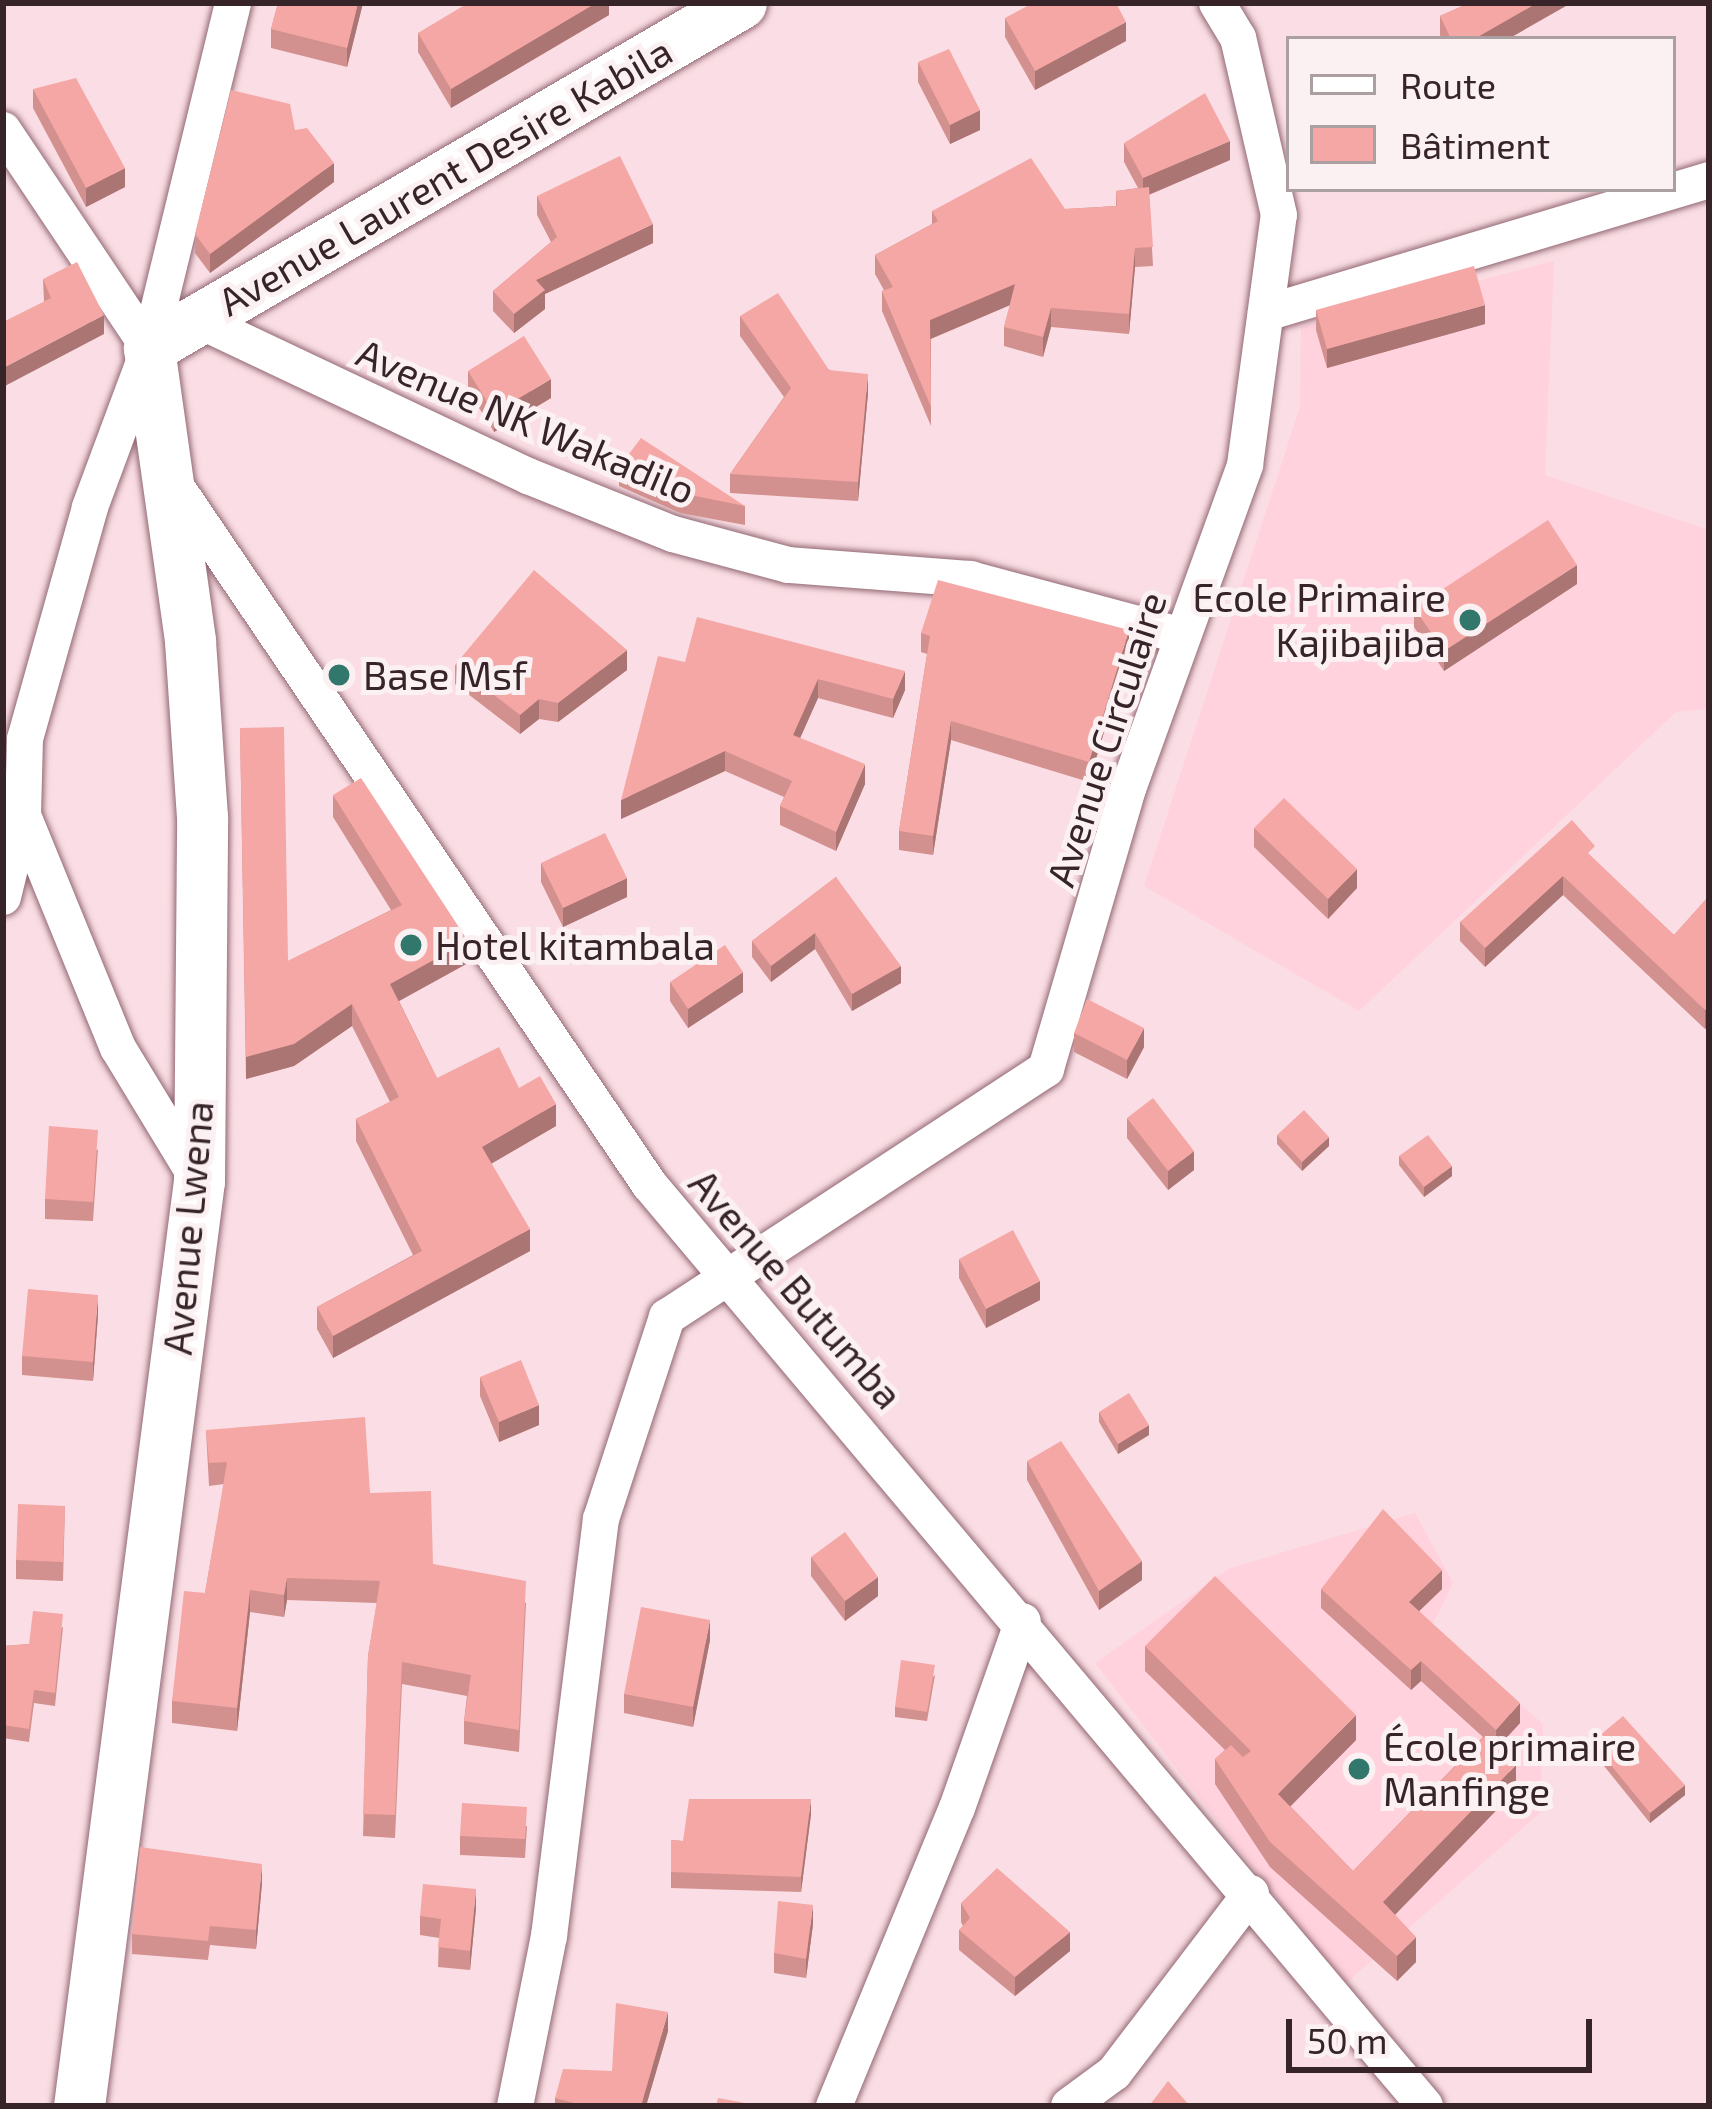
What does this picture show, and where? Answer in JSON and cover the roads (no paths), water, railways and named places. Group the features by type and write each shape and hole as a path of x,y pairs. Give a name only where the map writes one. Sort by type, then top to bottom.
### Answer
{"main road":[{"name":"Avenue Laurent Desire Kabila","path":"149,348 741,3"},
{"name":"Avenue Lwena","path":"79,2106 199,1181 202,817 169,476 149,348"}],"street":[{"path":"3,897 23,815 25,739 53,632 149,348 233,3"},
{"name":"Avenue Circulaire","path":"515,2106 549,1936 601,1519 667,1317 734,1278 1046,1069 1183,636 1245,465 1279,215 1238,38 1217,3"},
{"path":"3,130 149,348"},
{"path":"1676,190 1709,180"},
{"path":"1266,313 1669,192"},
{"name":"Avenue NK Wakadilo","path":"198,320 528,476 673,534 789,565 970,579 1183,636"},
{"name":"Avenue Butumba","path":"169,476 650,1184 1023,1621 1425,2106"},
{"path":"3,783 23,815 118,1048 199,1181"},
{"path":"834,2106 957,1808 1023,1621"},
{"path":"1070,2106 1114,2073 1251,1893"}],"place":[{"name":"Ecole Primaire Kajibajiba","path":"1470,620"},
{"name":"Base Msf","path":"339,675"},
{"name":"Hotel kitambala","path":"411,945"},
{"name":"École primaire Manfinge","path":"1359,1769"}]}
